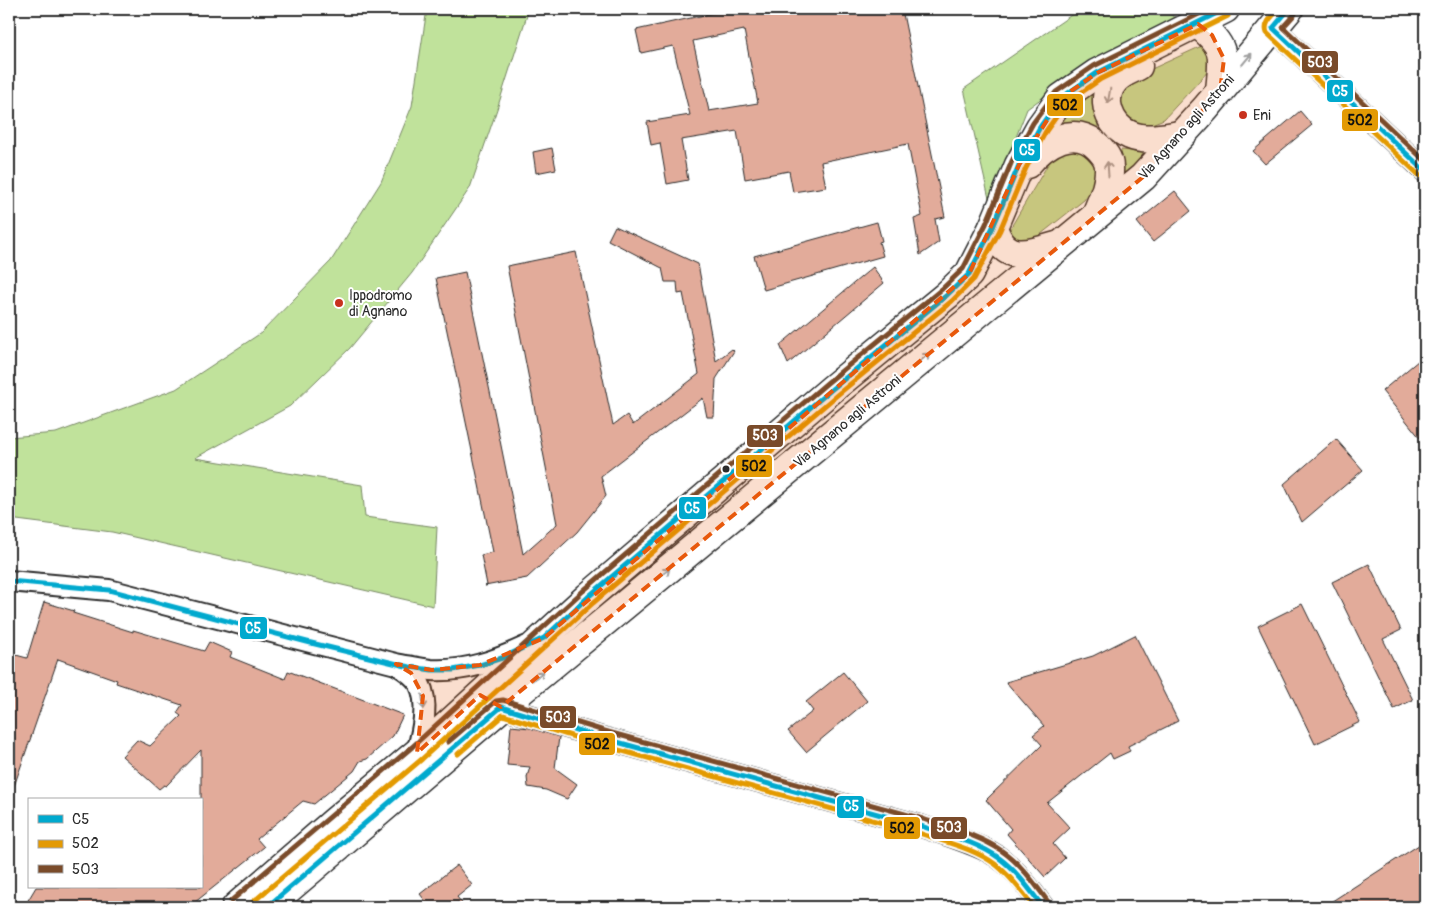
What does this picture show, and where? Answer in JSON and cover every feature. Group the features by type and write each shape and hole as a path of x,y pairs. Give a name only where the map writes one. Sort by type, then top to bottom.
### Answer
{"main road":[{"name":"Via Agnano agli Astroni","path":"267,907 490,701 544,638 588,597 832,389 947,295 969,274 993,227 1019,165 1040,127 1061,98 1097,74 1225,9"},
{"name":"Via Agnano agli Astroni","path":"236,907 417,753 490,701 1062,244 1143,177 1220,91 1281,18"},
{"path":"1181,135 1139,138 1121,130 1114,124 1109,114 1109,91 1114,81 1123,73 1169,51 1198,24 1212,35 1220,46 1224,59 1220,91"},
{"path":"1011,183 1032,158 1056,140 1072,135 1083,136 1095,143 1104,153 1109,165 1105,193 1096,215"},
{"path":"993,227 997,240 1009,252 1020,254 1062,244"}],"street":[{"path":"1281,18 1425,171"},
{"path":"9,581 109,590 396,664 432,670 453,670 480,666 544,638"},
{"path":"396,664 411,673 420,684 423,696 423,720 417,753"},
{"path":"490,701 599,737 921,826 962,841 990,852 1010,867 1043,907"}],"highlighted area":[{"path":"1198,24 1212,35 1224,59 1220,91 1143,177 501,707 480,695 417,753 423,696 411,673 396,664 432,670 480,665 544,638 969,274 1019,165 1061,98 1097,73"}],"green space":[{"name":"Ippodromo di Agnano","path":"427,9 529,9 470,188 412,273 350,348 290,406 195,458 362,485 365,517 437,527 433,606 112,532 9,519 9,437 56,433 176,389 261,333 331,261 381,182 412,106"},
{"path":"1080,9 1156,9 1176,17 1088,64 1027,109 990,203 964,89"},
{"path":"1206,44 1212,67 1164,119 1149,125 1132,123 1121,113 1120,97 1132,78"},
{"path":"1105,80 1096,97 1098,130 1051,132 1067,106"},
{"path":"1070,148 1089,155 1097,166 1096,183 1084,200 1031,242 1004,239 1051,159"},
{"path":"1121,150 1152,153 1118,182"}],"building":[{"path":"732,9 902,9 945,217 935,219 939,242 920,255 914,219 922,216 908,144 821,162 826,187 793,192 789,171 745,179 737,131 681,140 688,180 667,184 660,143 651,145 647,122 690,115 673,46 641,53 636,30","holes":["744,30 758,103 709,111 693,41"]},
{"path":"1300,111 1312,125 1265,164 1253,151"},
{"path":"552,148 556,169 536,173 533,152"},
{"path":"1175,191 1191,211 1153,242 1137,222"},
{"path":"877,222 882,241 879,242 883,256 764,290 754,256"},
{"path":"615,226 698,264 716,361 732,349 734,351 716,379 714,417 707,417 703,398 601,476 606,496 577,532 527,578 485,586 487,585 481,555 493,552 436,278 465,272 523,554 557,524 507,266 576,252 613,425 627,415 633,425 699,374 683,293 678,294 677,282 665,282 662,268 608,240"},
{"path":"873,267 884,283 788,364 780,345"},
{"path":"1425,355 1425,444 1382,391"},
{"path":"1336,439 1363,470 1302,522 1284,484"},
{"path":"1369,564 1401,630 1383,639 1413,700 1394,709 1332,582"},
{"path":"44,602 133,632 133,630 204,651 209,642 232,652 230,657 285,679 288,671 403,715 393,736 367,759 360,761 354,771 314,804 303,801 257,839 264,847 189,907 24,907 35,888 202,888 201,750 166,786 164,785 159,789 122,756 137,740 150,746 181,716 177,713 182,705 116,683 117,680 58,659 12,792 9,792 9,676 16,655 27,658"},
{"path":"1302,604 1360,722 1315,744 1258,626"},
{"path":"1135,635 1178,721 1128,746 1130,751 1113,759 1110,753 1047,803 1070,828 1053,844 1065,858 1045,877 1007,834 1011,829 986,800 1042,745 1033,735 1044,726 1006,682 1093,656"},
{"path":"843,672 867,701 806,752 788,731 813,711 806,702"},
{"path":"511,726 530,728 559,737 555,768 577,784 567,799 546,790 528,787 527,777 530,767 507,765"},
{"path":"1425,841 1425,907 1323,907"},
{"path":"457,865 472,885 457,897 465,907 430,907 420,894"}],"transit line":[{"name":"503","path":"231,901 412,747 583,591 827,383 942,289 963,269 986,224 1012,161 1033,123 1056,92 1094,66 1209,9"},
{"name":"C5","path":"9,581 109,590 410,667 453,670 480,665 502,658 544,638 588,597 832,389 947,295 969,274 993,227 1019,165 1040,127 1061,98 1097,73 1225,9"},
{"name":"502","path":"1279,9 1267,23 1267,33 1420,176"},
{"name":"C5","path":"1289,9 1273,28 1425,171"},
{"name":"503","path":"1295,14 1283,27 1425,161"},
{"name":"502","path":"247,907 422,759 593,603 837,395 952,301 974,279 1000,230 1026,168 1046,131 1066,103 1101,79 1228,16"},
{"name":"503","path":"448,742 496,701 503,700 601,730 964,832 993,845 1009,856 1049,903"},
{"name":"C5","path":"267,907 501,707 599,737 962,839 990,852 1006,863 1043,907"},
{"name":"502","path":"458,754 503,715 597,744 919,833 958,846 986,858 1000,868 1016,884 1034,907"}],"place":[{"name":"Eni","path":"1243,115"},
{"name":"Ippodromo di Agnano","path":"339,303"}]}
